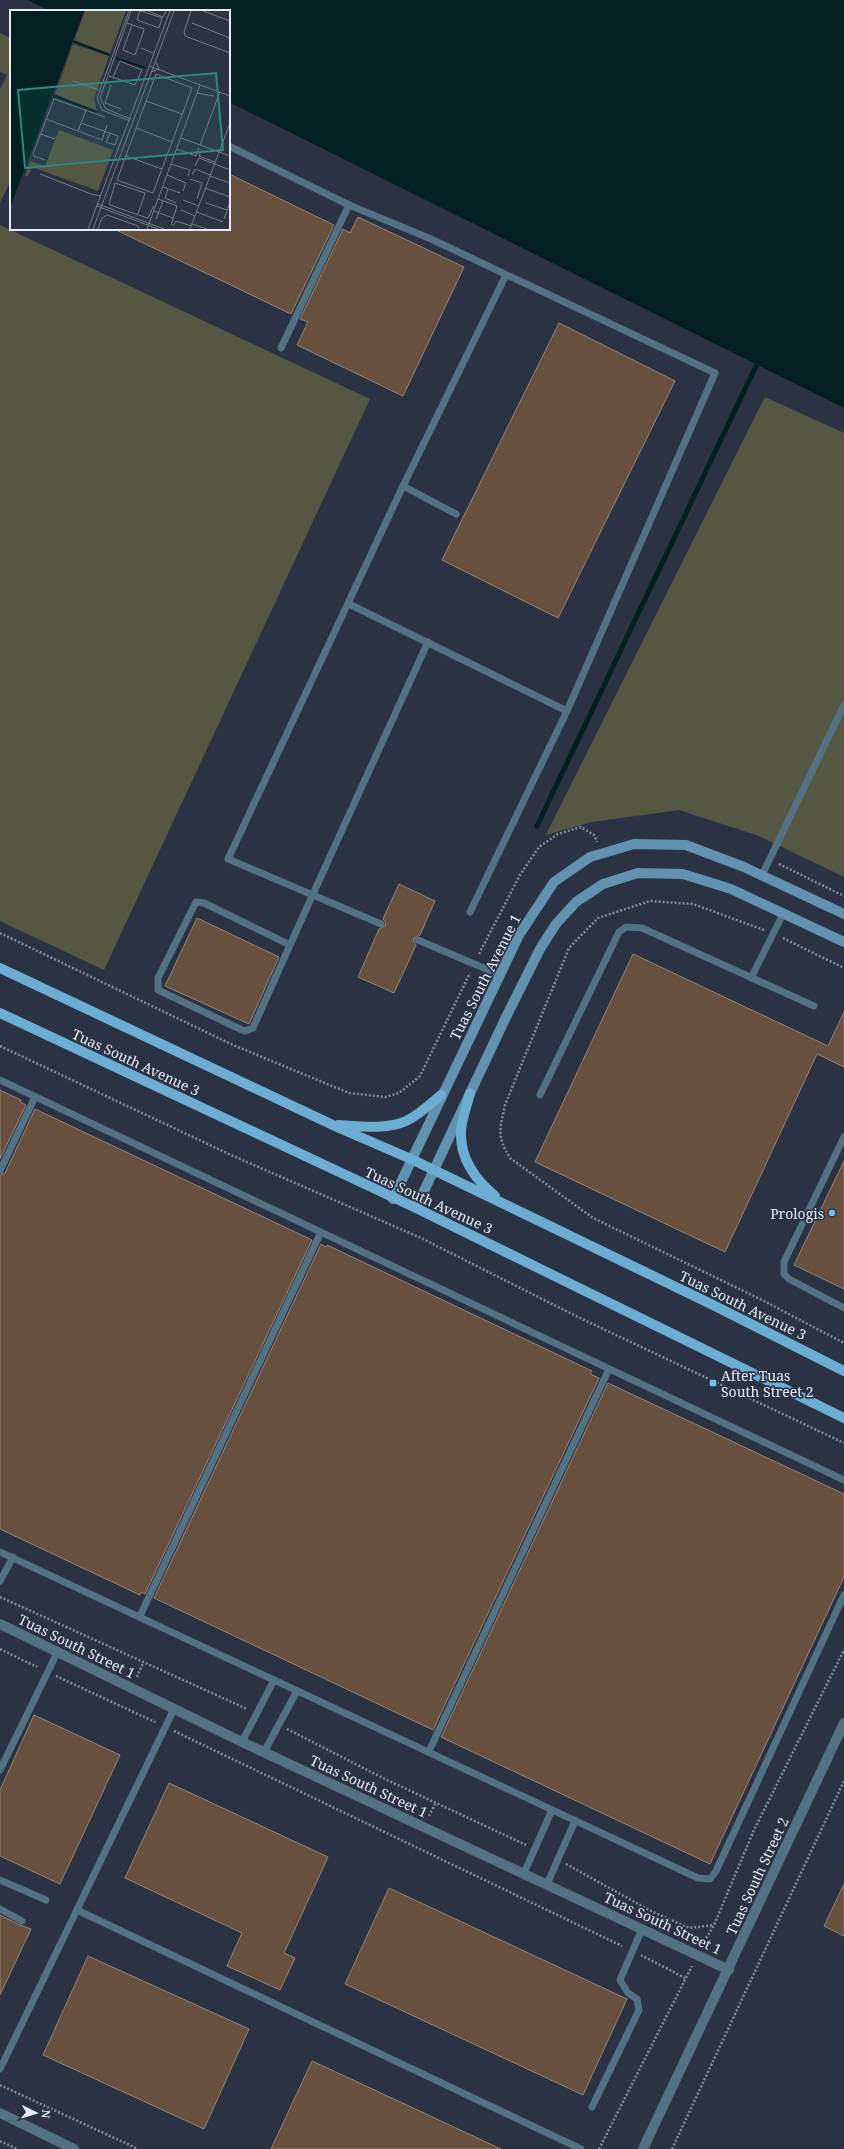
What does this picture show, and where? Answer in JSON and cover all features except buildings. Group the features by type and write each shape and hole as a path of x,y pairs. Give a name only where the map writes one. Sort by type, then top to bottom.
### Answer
{"main road":[{"name":"Tuas South Avenue 1","path":"393,1199 410,1159 519,935 554,882 590,857 634,844 686,845 762,875 844,914"},
{"path":"416,1208 432,1170 506,1017 552,930 576,902 603,884 638,873 683,874 731,889 844,942"},
{"name":"Tuas South Avenue 3","path":"0,968 334,1125 410,1159 844,1371"},
{"name":"Tuas South Avenue 3","path":"0,1013 393,1199 416,1208 844,1418"},
{"path":"470,1093 460,1135 466,1161 486,1188 508,1207"},
{"path":"334,1125 390,1125 404,1122 417,1115 441,1095"}],"street":[{"name":"Tuas South Street 1","path":"0,1624 242,1742 729,1970"},
{"name":"Tuas South Street 2","path":"644,2149 844,1723"},
{"path":"0,2113 74,2149"}],"lane":[{"path":"230,146 349,205 431,239 715,373 567,710 470,912"},
{"path":"281,348 349,205"},
{"path":"381,924 228,859 349,604 403,486 506,274"},
{"path":"403,486 456,514"},
{"path":"349,604 567,710"},
{"path":"290,945 204,903 196,902 158,978 157,985 161,993 242,1030 250,1030 252,1028 290,945 312,894 428,642"},
{"path":"762,875 844,705"},
{"path":"752,978 783,914"},
{"path":"540,1095 619,932 626,928 642,928 814,1006"},
{"path":"418,940 500,975"},
{"path":"0,1080 844,1480"},
{"path":"0,1171 35,1097"},
{"path":"844,1137 784,1262 784,1274 788,1279 844,1308"},
{"path":"140,1616 321,1232"},
{"path":"429,1751 609,1369"},
{"path":"0,1552 140,1616 698,1878 710,1879 716,1871 844,1595"},
{"path":"0,1580 13,1558"},
{"path":"0,1770 58,1651"},
{"path":"242,1742 274,1680"},
{"path":"264,1752 297,1691"},
{"path":"0,2069 174,1709"},
{"path":"524,1873 552,1810"},
{"path":"547,1884 575,1820"},
{"path":"0,1880 46,1900"},
{"path":"0,1909 22,1921"},
{"path":"77,1910 582,2149"},
{"path":"592,2108 639,2010 637,1999 628,1993 620,1980 642,1929"}],"path":[{"path":"0,933 233,1046 349,1093 365,1096 385,1097 399,1093 420,1076 474,964 520,875 539,848 558,834 582,827 594,835 601,854"},
{"path":"769,860 844,896"},
{"path":"844,968 773,933 693,904 650,901 598,918 569,948 505,1105 500,1129 501,1144 510,1158 593,1218 760,1299 844,1343"},
{"path":"0,1046 231,1155 421,1238 578,1317 844,1443"},
{"path":"0,1596 257,1713"},
{"path":"0,1649 633,1951 685,1978"},
{"path":"599,2149 685,1978 714,1925 754,1830 844,1650"},
{"path":"278,1725 385,1779 535,1849"},
{"path":"672,2149 844,1781"},
{"path":"558,1859 675,1923 689,1928 714,1925"},
{"path":"0,2085 138,2149"},
{"path":"0,2141 17,2149"}],"shaded area":[{"path":"28,0 844,0 844,408 230,102 230,10 47,10"},
{"path":"0,33 10,38 10,182 0,203 0,89 7,75 0,72"},
{"path":"0,225 370,399 104,970 0,921"},
{"path":"765,397 844,433 844,877 759,836 679,810 592,822 546,835"}],"waterway":[{"path":"537,826 756,366"}],"place":[{"name":"Prologis","path":"832,1213"},
{"name":"After Tuas South Street 2","path":"713,1383"}]}
